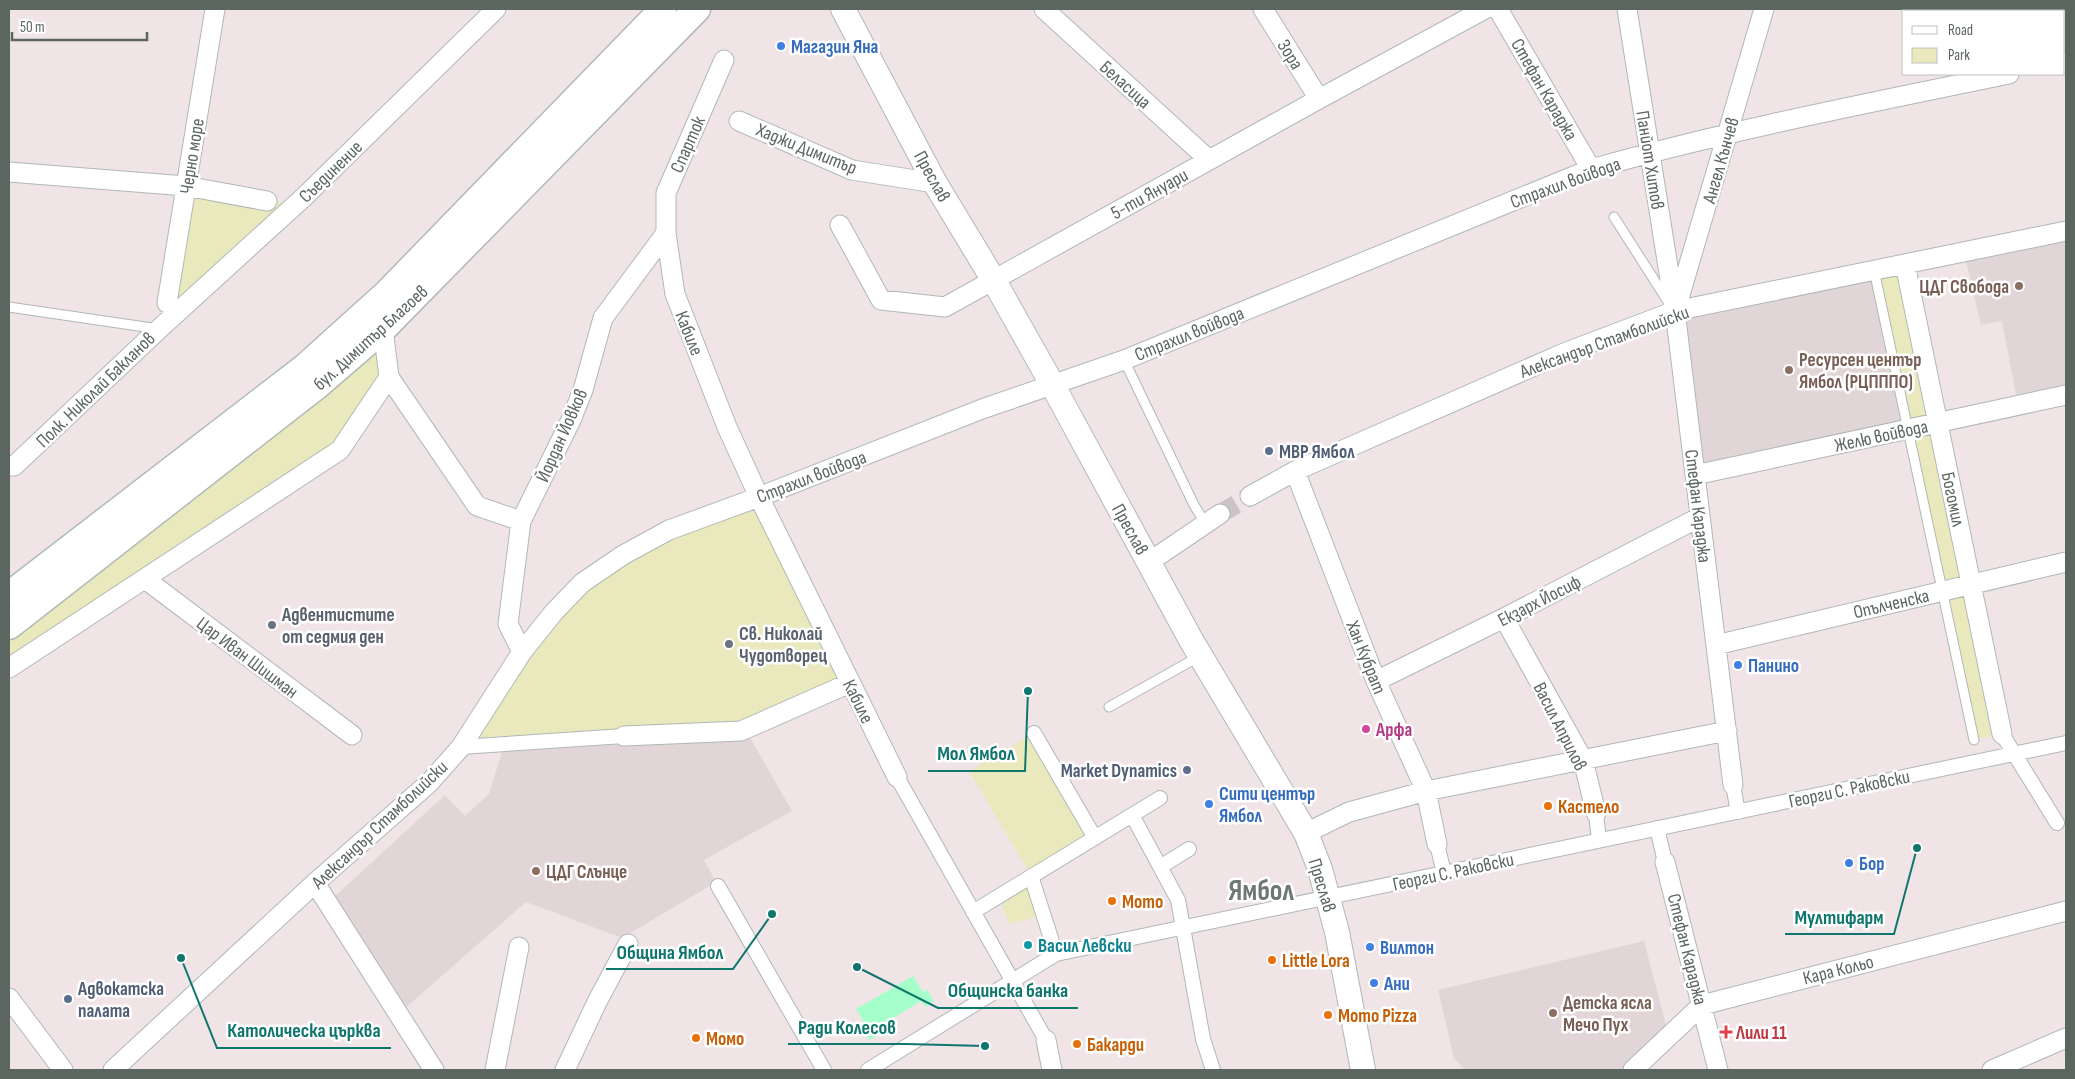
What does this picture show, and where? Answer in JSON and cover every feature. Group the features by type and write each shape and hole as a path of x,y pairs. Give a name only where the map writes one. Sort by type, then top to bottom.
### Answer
{"main road":[{"name":"бул. Димитър Благоев","path":"9,595 313,360 386,294 663,9"},
{"name":"бул. Димитър Благоев","path":"9,626 318,385 383,329 696,9"}],"street":[{"name":"Черно море","path":"167,303 215,9"},
{"name":"Съединение","path":"159,329 304,197 496,9"},
{"name":"Преслав","path":"843,9 935,183 993,279 1052,384 1200,656 1306,833 1328,898 1337,932 1363,1070"},
{"name":"Беласица","path":"1044,9 1209,160"},
{"name":"Зора","path":"1263,9 1319,99"},
{"name":"5-ти Януари","path":"840,225 881,300 946,307 993,279 1485,9"},
{"name":"Стефан Караджа","path":"1498,9 1591,169"},
{"name":"Панйот Хитов","path":"1627,9 1675,312"},
{"name":"Ангел Кънчев","path":"1675,312 1764,9"},
{"name":"Спарток","path":"666,233 666,192 724,60"},
{"name":"Страхил войвода","path":"461,747 522,652 554,612 582,583 623,554 669,530 759,497 982,409 1124,360 1591,169 1650,152 1727,134 2004,75"},
{"name":"Хаджи Димитър","path":"739,121 852,170 935,183"},
{"name":"Съединение","path":"9,172 186,186 268,200"},
{"name":"Александър Стамболийски","path":"1250,496 1294,471 1564,352 1675,312 2066,231"},
{"name":"Кабиле","path":"666,233 675,294 727,427 759,497 897,777 1046,1040 1052,1070"},
{"name":"Йордан Йовков","path":"522,652 508,624 521,521 571,420 583,390 603,318 666,233"},
{"name":"Богомил","path":"1905,264 2002,734"},
{"name":"Стефан Караджа","path":"1675,312 1733,785 1738,812"},
{"name":"Полк. Николай Бакланов","path":"9,466 14,466 159,329"},
{"path":"383,329 389,377 477,506 521,521"},
{"path":"9,668 340,450 389,377"},
{"name":"Желю войвода","path":"1695,475 2066,395"},
{"name":"Хан Кубрат","path":"1294,471 1376,681 1426,791 1444,873"},
{"name":"Екзарх Йосиф","path":"1376,681 1504,618 1700,517"},
{"path":"1149,562 1213,518"},
{"name":"Опълченска","path":"1716,645 2066,562"},
{"name":"Цар Иван Шишман","path":"145,579 352,735"},
{"name":"Васил Априлов","path":"1504,618 1583,760 1596,813 1599,840"},
{"name":"Александър Стамболийски","path":"113,1070 315,883 429,783 461,747 624,736 741,731 850,683"},
{"path":"1306,833 1349,812 1426,791 1727,731"},
{"path":"1034,733 1095,838"},
{"path":"2002,734 2057,823"},
{"name":"Георги С. Раковски","path":"868,1070 1056,954 2066,743"},
{"path":"973,912 1160,798"},
{"path":"1132,815 1178,900 1203,1039 1212,1070"},
{"name":"Стефан Караджа","path":"1657,828 1718,1070"},
{"path":"1160,867 1189,849"},
{"path":"1031,876 1056,954"},
{"path":"315,883 434,1070"},
{"path":"718,886 824,1070"},
{"name":"Кара Кольо","path":"1633,1070 1702,1005 2066,911"},
{"path":"565,1070 597,1002 628,944"},
{"path":"495,1070 519,946"},
{"path":"9,998 63,1070"},
{"path":"1992,1070 2066,1038"}],"lane":[{"name":"Стефан Караджа","path":"1614,217 1675,312"},
{"name":"Богомил","path":"1874,270 1974,740"},
{"name":"Полк. Николай Бакланов","path":"9,307 159,329"},
{"path":"1124,360 1194,505 1213,518"},
{"path":"1109,708 1200,656"}],"shaded area":[{"name":"ЦДГ Свобода","path":"2066,231 2066,395 2018,405 2002,321 1981,325 1964,252"},
{"name":"Ресурсен център Ямбол (РЦПППО)","path":"1874,270 1908,429 1695,475 1675,311"},
{"name":"ЦДГ Слънце","path":"749,736 792,811 704,860 716,882 622,938 526,902 403,1010 332,899 445,795 465,816 489,794 502,752"},
{"name":"Детска ясла Мечо Пух","path":"1644,941 1669,1036 1633,1070 1465,1070 1454,1058 1438,990"},
{"path":"913,976 923,992 927,990 934,1001 925,1007 921,1001 877,1028 880,1034 869,1040 862,1028 866,1025 856,1009"}],"green space":[{"path":"186,186 295,205 159,329 167,303"},
{"path":"1905,264 2002,734 1974,740 1874,270"},
{"path":"383,329 389,377 340,450 9,668 9,626"},
{"path":"759,497 850,683 741,731 461,747 522,652 623,555"},
{"path":"1034,733 1095,838 1031,876 969,771"},
{"path":"1031,876 1044,915 1009,924 999,896"}],"tunnel":[{"path":"1220,514 1250,496"}],"place":[{"name":"Магазин Яна","path":"781,46"},
{"name":"ЦДГ Свобода","path":"2019,286"},
{"name":"Ресурсен център Ямбол (РЦПППО)","path":"1789,370"},
{"name":"МВР Ямбол","path":"1269,451"},
{"name":"Адвентистите от седмия ден","path":"272,625"},
{"name":"Св. Николай Чудотворец","path":"729,644"},
{"name":"Панино","path":"1738,665"},
{"name":"Мол Ямбол","path":"1028,691"},
{"name":"Арфа","path":"1366,729"},
{"name":"Market Dynamics","path":"1187,770"},
{"name":"Сити център Ямбол","path":"1209,804"},
{"name":"Кастело","path":"1548,806"},
{"name":"Мултифарм","path":"1917,848"},
{"name":"Бор","path":"1849,863"},
{"name":"ЦДГ Слънце","path":"536,871"},
{"name":"Momo","path":"1112,901"},
{"name":"Община Ямбол","path":"772,914"},
{"name":"Васил Левски","path":"1028,945"},
{"name":"Вилтон","path":"1370,947"},
{"name":"Католическа църква","path":"181,958"},
{"name":"Little Lora","path":"1272,960"},
{"name":"Общинска банка","path":"857,967"},
{"name":"Ани","path":"1374,983"},
{"name":"Адвокатска палата","path":"68,999"},
{"name":"Детска ясла Мечо Пух","path":"1553,1013"},
{"name":"Momo Pizza","path":"1328,1015"},
{"name":"Лили 11","path":"1726,1032"},
{"name":"Момо","path":"696,1038"},
{"name":"Бакарди","path":"1077,1044"},
{"name":"Ради Колесов","path":"985,1046"}],"district":[{"name":"Ямбол","path":"1261,890"}]}
